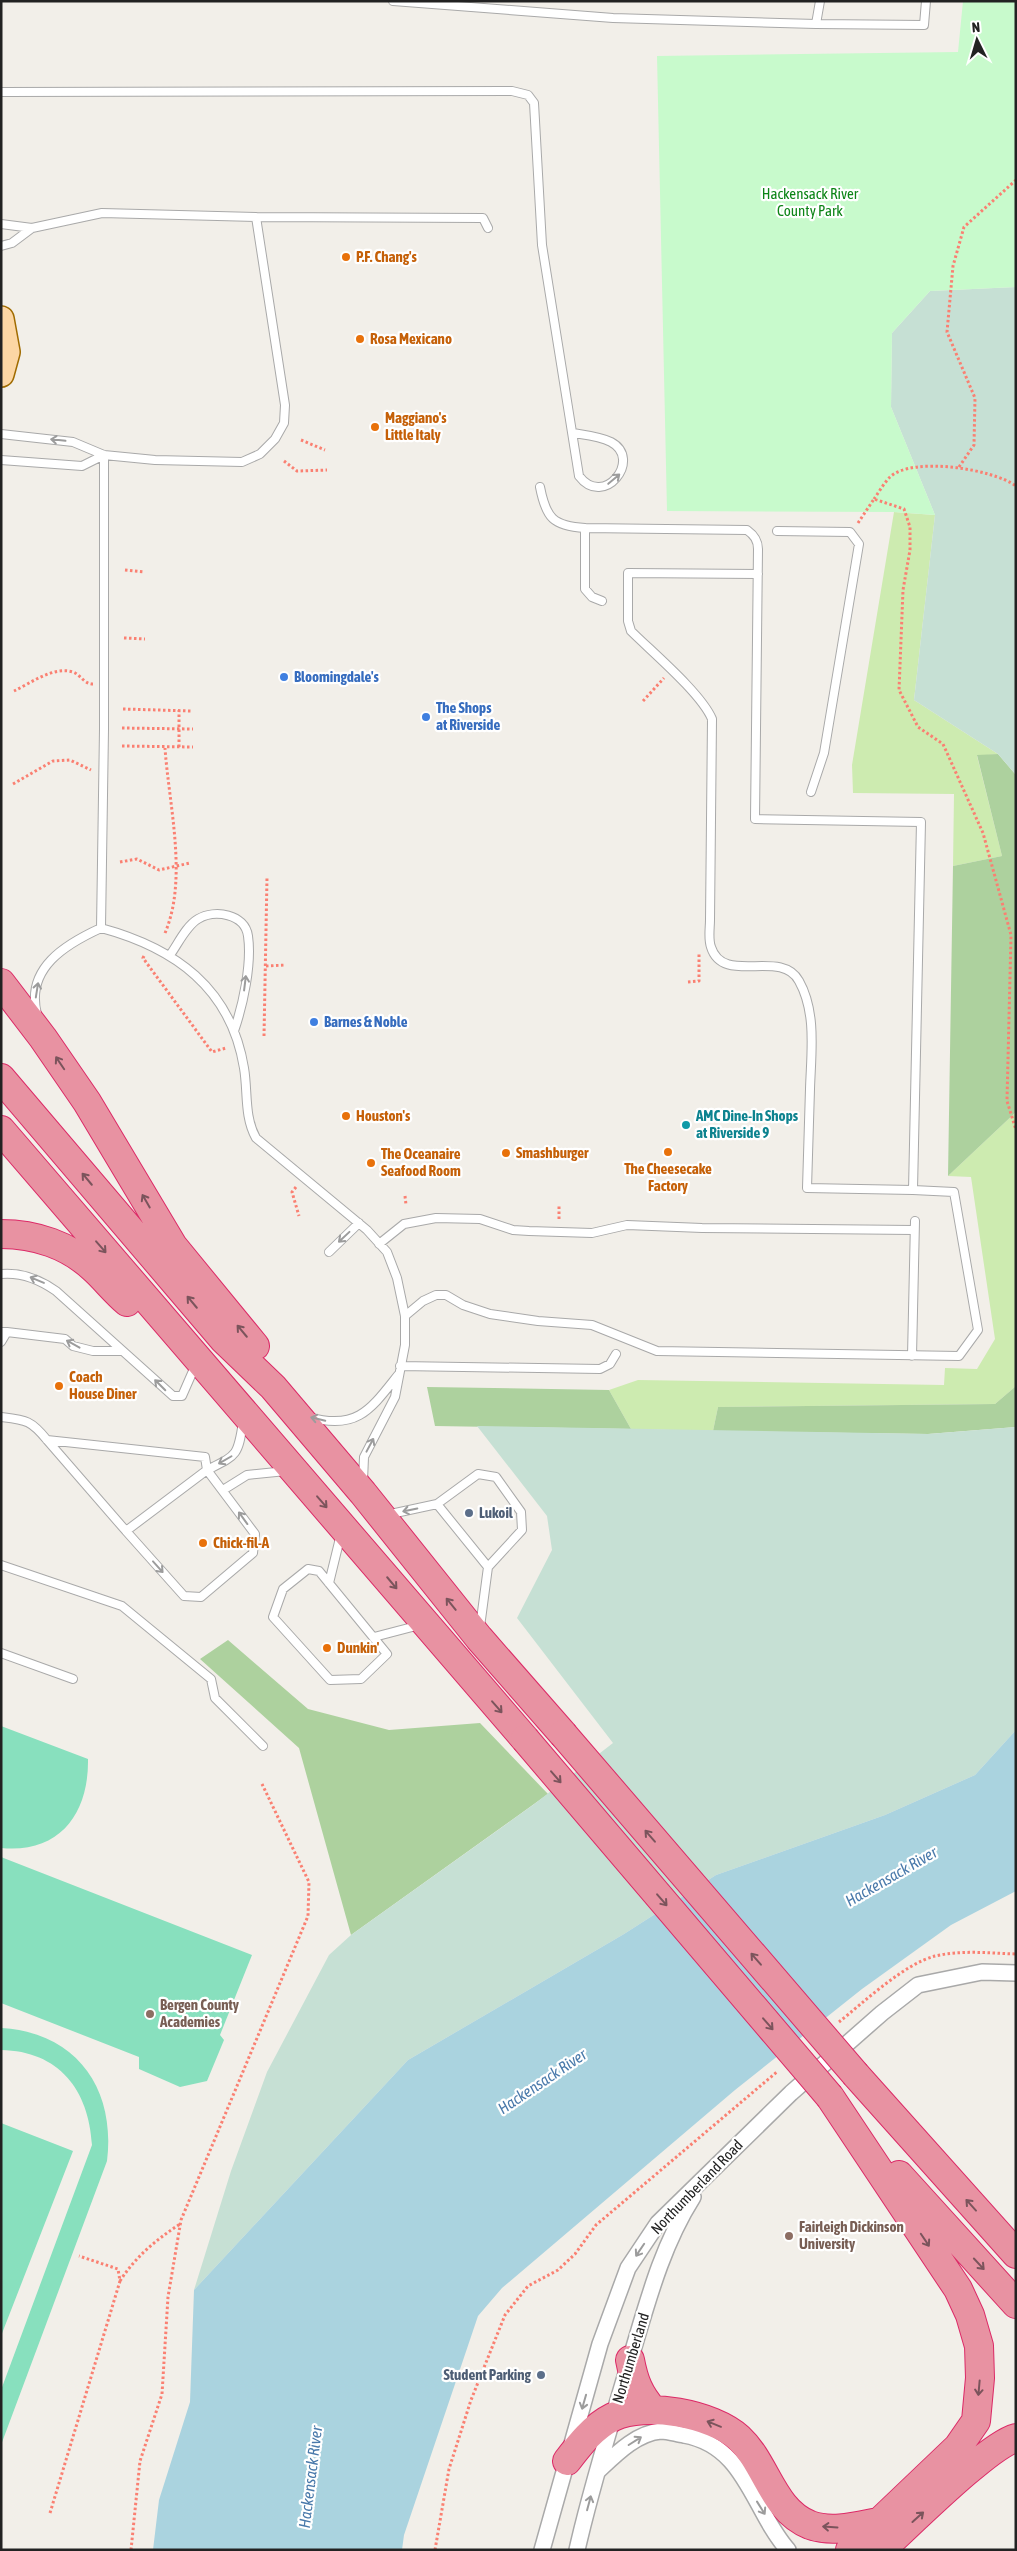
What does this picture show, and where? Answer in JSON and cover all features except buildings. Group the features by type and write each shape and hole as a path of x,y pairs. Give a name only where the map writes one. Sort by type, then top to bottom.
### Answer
{"highway":[{"path":"1,983 43,1038 87,1102 172,1246 269,1364 273,1387"},
{"path":"1,1078 224,1340 273,1387 382,1516 479,1638 856,2075 1016,2254"},
{"path":"1,1130 343,1526 830,2097 1016,2304"},
{"path":"1,1234 31,1236 49,1241 79,1256 119,1296 198,1359"},
{"path":"830,2097 958,2289 970,2314 979,2346 980,2378 976,2420 958,2447 886,2540"},
{"path":"630,2360 633,2379 641,2396 653,2410"},
{"path":"567,2461 588,2434 614,2416 653,2410 679,2412 718,2425 738,2437 752,2453 777,2497 791,2513 811,2525 847,2528 886,2540"},
{"path":"850,2550 886,2540 1006,2440 1016,2438"}],"main road":[{"path":"1,319 7,352 1,374"}],"street":[{"name":"Northumberland Road","path":"542,2548 600,2344 628,2268 658,2223 791,2093 882,2013 918,1985 982,1972 1016,1973"},
{"name":"Northumberland","path":"577,2550 630,2360 658,2268 680,2218 707,2174"},
{"path":"598,2472 642,2436 662,2431 691,2436 711,2443 728,2455 740,2471 788,2550"}],"lane":[{"path":"393,1 613,18 924,25 926,1"},
{"path":"816,24 820,1"},
{"path":"1,92 512,91 528,95 534,103 536,171 542,245 577,468 583,481 597,486 614,482 620,476 622,468 619,450 612,443 602,439 573,433"},
{"path":"1,224 32,228 102,213 256,217 483,218 488,228"},
{"path":"1,434 73,442 104,455 155,460 242,462 260,454 275,439 284,423 286,405 256,217"},
{"path":"1,246 12,243 32,228"},
{"path":"1,460 82,466 104,455"},
{"path":"101,928 104,770 104,455"},
{"path":"540,487 544,506 551,517 564,527 747,530 755,536 758,543 755,820 922,822 913,1190"},
{"path":"585,528 585,589 592,597 602,601"},
{"path":"777,531 850,532 860,544 824,754 811,792"},
{"path":"405,1316 423,1301 436,1296 446,1295 463,1305 490,1314 538,1321 592,1325 657,1351 959,1356 978,1330 954,1192 808,1188 812,1025 798,978 786,970 770,966 735,966 722,963 710,946 712,719 708,710 672,670 631,631 628,621 628,573 758,574"},
{"path":"170,955 191,925 199,918 229,915 238,919 244,926 248,936 247,964 242,1009 234,1031"},
{"path":"43,1038 36,1010 36,993 43,972 63,949 101,928 149,944 170,955 204,984 224,1009 239,1043 244,1067 249,1125 256,1138 359,1223 387,1252 397,1278 405,1316 405,1345 395,1397 364,1457 363,1493"},
{"path":"380,1244 404,1224 436,1218 480,1219 513,1230 592,1233 626,1225 702,1228 914,1230"},
{"path":"794,1218 794,1228"},
{"path":"912,1356 915,1221"},
{"path":"329,1252 359,1223"},
{"path":"1,1274 14,1273 40,1280 56,1291 173,1396 182,1396 198,1359"},
{"path":"1,1342 4,1332 65,1339 73,1346 94,1351 120,1350"},
{"path":"400,1370 600,1369 610,1364 616,1354"},
{"path":"294,1413 324,1422 345,1421 370,1409 400,1370"},
{"path":"126,1531 207,1470 235,1454 239,1447 244,1412"},
{"path":"1,1418 26,1420 35,1425 47,1440 126,1531 184,1596 201,1597 253,1553 255,1534 207,1470 205,1457 47,1440"},
{"path":"223,1490 246,1475 294,1470"},
{"path":"382,1516 437,1504 478,1474 496,1477 521,1512 522,1530 488,1566 479,1638"},
{"path":"437,1504 488,1566"},
{"path":"329,1583 343,1526"},
{"path":"1,1565 122,1606 211,1678 215,1698 263,1746"},
{"path":"308,1569 319,1571 329,1583 387,1654 361,1680 330,1680 273,1617 283,1589 308,1569"},
{"path":"374,1637 426,1623"},
{"path":"1,1652 73,1679"}],"path":[{"path":"959,467 974,445 975,398 947,332 953,266 964,227 1016,180"},
{"path":"301,440 324,450"},
{"path":"284,461 297,471 326,470"},
{"path":"850,532 868,512 874,499 891,476 921,465 959,467 1016,486"},
{"path":"874,499 904,509 910,527 910,550 903,590 899,690 918,727 943,744 983,833 1011,936 1013,988 1007,1102 1016,1130"},
{"path":"125,570 144,572"},
{"path":"124,638 145,640"},
{"path":"643,701 672,670"},
{"path":"14,691 53,672 73,672 88,684 104,684"},
{"path":"123,709 192,711"},
{"path":"179,710 179,747"},
{"path":"122,728 193,729"},
{"path":"122,746 193,748"},
{"path":"165,748 176,867 172,917 165,933"},
{"path":"13,784 53,761 70,760 87,770 104,770"},
{"path":"120,862 137,859 159,870 190,863"},
{"path":"264,1036 266,877"},
{"path":"149,944 143,958 212,1052 239,1043"},
{"path":"688,982 699,981 699,952 710,946"},
{"path":"266,966 286,965"},
{"path":"405,1196 406,1205"},
{"path":"131,2550 140,2461 162,2394 168,2297 180,2224 308,1916 308,1882 262,1784"},
{"path":"50,2513 120,2281 129,2266 147,2246 180,2224"},
{"path":"79,2256 118,2269 120,2281"}],"green space":[{"name":"Hackensack River County Park","path":"963,1 1016,1 1016,287 930,291 892,333 891,407 935,515 894,512 667,511 657,56 958,52"},
{"path":"1016,287 1016,775 998,754 914,700 935,515 891,407 892,333 930,291"},
{"path":"894,512 935,515 914,700 998,754 977,756 1002,856 953,866 954,794 853,793 852,765"},
{"path":"998,754 1016,775 1016,1112 948,1176 953,866 1002,856 977,755"},
{"path":"1016,1112 1016,1386 995,1404 718,1407 713,1431 631,1429 609,1390 638,1380 944,1385 945,1368 977,1369 995,1339 971,1177 948,1176"},
{"path":"1016,1386 1016,1427 928,1434 713,1431 718,1407 995,1404"},
{"path":"427,1387 609,1390 631,1429 435,1426"},
{"path":"477,1426 928,1434 1016,1427 1016,1730 975,1775 885,1815 716,1875 624,1934 408,2060 194,2290 231,2171 267,2072 329,1955 351,1935 533,1805 613,1743 517,1618 552,1550 547,1516"},
{"path":"228,1640 308,1709 389,1730 480,1723 548,1794 351,1935 299,1748 200,1659"},
{"path":"1,1726 88,1759 87,1779 83,1797 76,1812 67,1826 55,1837 40,1844 22,1848 1,1848"},
{"path":"1,1857 252,1955 220,2035 224,2040 207,2081 180,2087 139,2069 139,2057 1,2003"},
{"path":"2,2028 28,2032 51,2041 71,2053 86,2069 98,2089 105,2111 108,2135 107,2161 1,2445 1,2390 92,2145 90,2125 85,2107 67,2077 54,2066 39,2058 21,2052 1,2050"},
{"path":"1,2123 73,2151 1,2336"}],"water":[{"name":"Hackensack River","path":"1016,1730 1016,1891 951,1925 862,1989 735,2090 502,2288 478,2316 404,2535 402,2550 153,2550 159,2500 190,2402 194,2290 408,2060 624,1934 716,1875 885,1815 975,1775"}],"place":[{"name":"P.F. Chang's","path":"346,257"},
{"name":"Rosa Mexicano","path":"360,339"},
{"name":"Maggiano's Little Italy","path":"375,427"},
{"name":"Bloomingdale's","path":"284,677"},
{"name":"The Shops at Riverside","path":"426,717"},
{"name":"Barnes & Noble","path":"314,1022"},
{"name":"Houston's","path":"346,1116"},
{"name":"AMC Dine-In Shops at Riverside 9","path":"686,1125"},
{"name":"The Cheesecake Factory","path":"668,1152"},
{"name":"Smashburger","path":"506,1153"},
{"name":"The Oceanaire Seafood Room","path":"371,1163"},
{"name":"Coach House Diner","path":"59,1386"},
{"name":"Lukoil","path":"469,1513"},
{"name":"Chick-fil-A","path":"203,1543"},
{"name":"Dunkin'","path":"327,1648"},
{"name":"Bergen County Academies","path":"150,2014"},
{"name":"Fairleigh Dickinson University","path":"789,2236"},
{"name":"Student Parking","path":"541,2375"}]}
